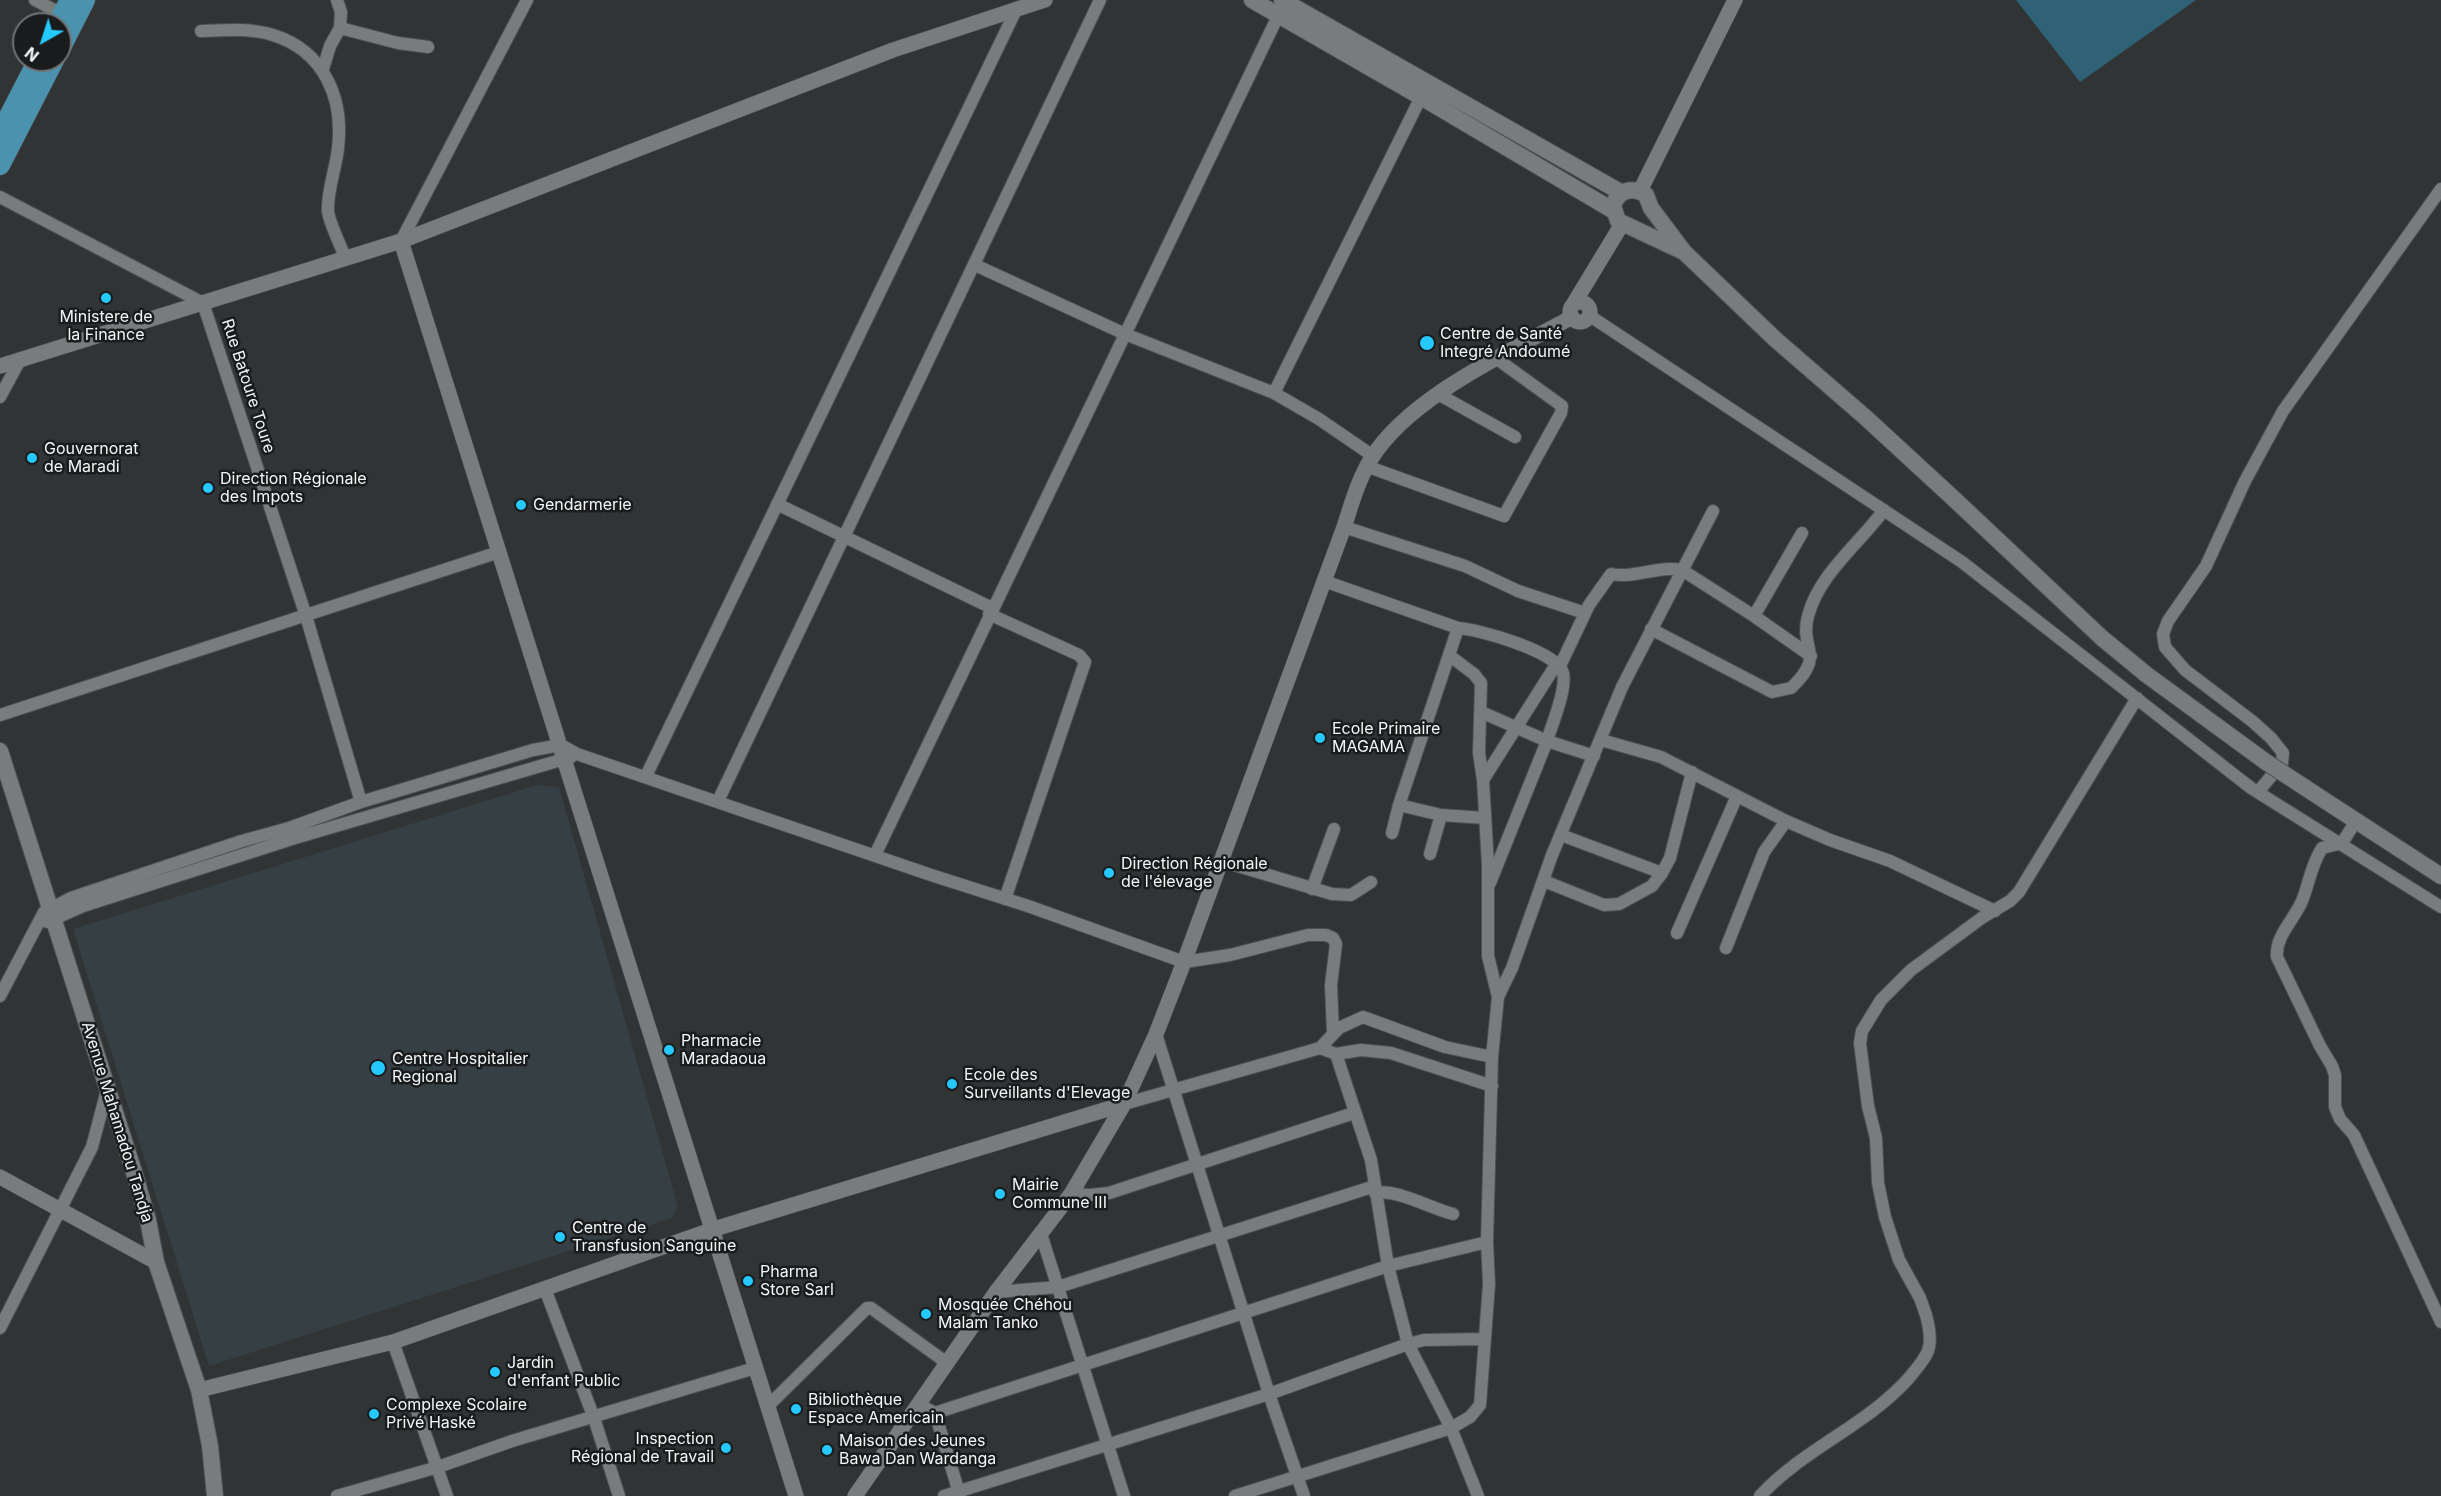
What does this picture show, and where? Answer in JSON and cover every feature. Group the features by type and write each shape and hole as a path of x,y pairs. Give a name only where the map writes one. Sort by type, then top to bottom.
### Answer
{"highway":[{"path":"72,25 85,0"},
{"path":"0,134 32,72"},
{"path":"0,165 48,72"}],"main road":[{"path":"1252,0 1280,8 1622,193"},
{"path":"1280,8 1623,221 1684,252"},
{"path":"1623,221 1615,201 1622,193 1634,190 1646,195 1651,208 1684,252 1775,339 1865,417 2102,638 2266,762 2441,876"},
{"path":"1623,221 1646,221 1651,208"},
{"name":"Avenue Mahamadou Tandja","path":"0,751 48,916 107,1090 148,1220 156,1262 199,1390 210,1446 215,1496"}],"street":[{"path":"35,0 61,12"},
{"path":"323,69 330,46 340,28 337,0"},
{"path":"527,0 401,241 499,552 568,753 711,1230 796,1496"},
{"path":"0,366 401,241 894,50 1045,0"},
{"path":"718,801 1100,0"},
{"path":"1640,191 1736,0"},
{"path":"645,776 1017,8"},
{"path":"875,855 1280,8"},
{"path":"340,28 398,43 428,47"},
{"path":"201,31 248,31 275,36 314,58 323,69 334,97 339,123 338,148 331,181 328,212 345,258"},
{"path":"1274,393 1421,97"},
{"path":"2258,792 2282,763 2283,753 2271,738 2252,721 2185,670 2165,647 2163,634 2168,621 2206,566 2245,481 2283,411 2441,189"},
{"name":"Rue Batoure Toure","path":"0,197 203,303 306,616 361,802"},
{"path":"855,1496 996,1292 1071,1194 1124,1104 1156,1034 1184,962 1360,478 1370,461 1408,417 1438,394 1580,311 1591,273 1623,221"},
{"path":"975,265 1125,334 1274,393 1319,419 1370,461 1504,516 1561,413 1562,406 1497,359"},
{"path":"1580,311 1962,562 2258,792 2441,907"},
{"path":"0,397 20,360"},
{"path":"1438,394 1515,437"},
{"path":"777,504 1079,655 1085,662 1005,899"},
{"path":"1652,629 1772,692 1791,688 1806,671 1811,656 1806,623 1812,605 1835,568 1884,510"},
{"path":"1498,997 1512,968 1561,835 1622,687 1713,511"},
{"path":"1344,527 1465,566 1518,591 1585,613"},
{"path":"1754,616 1802,532"},
{"path":"0,715 499,552"},
{"path":"1483,780 1558,665 1585,613 1611,574 1636,575 1668,569 1682,570 1811,656"},
{"path":"1324,581 1458,628 1480,632 1533,650 1558,665 1564,683 1547,741 1488,888"},
{"path":"1392,833 1399,805 1458,628"},
{"path":"1234,1496 1451,1428 1470,1417 1480,1405 1489,1284 1486,1242 1492,1057 1498,997 1488,956 1485,818 1479,753 1480,680 1450,656"},
{"path":"1760,1496 1773,1482 1804,1458 1885,1402 1918,1367 1928,1351 1930,1333 1926,1315 1891,1238 1878,1183 1876,1138 1868,1106 1860,1043 1862,1031 1881,1000 1911,970 2019,892 2137,698"},
{"path":"1481,712 1547,741 1594,756"},
{"path":"1601,740 1661,757 1786,821 1830,840 1890,861 1995,911"},
{"path":"0,996 48,916 77,895 289,828 361,802 533,750 568,753 645,776 1184,962 1230,955 1308,935 1326,934 1334,938 1336,944 1331,985 1333,1033"},
{"path":"48,916 153,885 568,753"},
{"path":"1544,881 1604,905 1618,904 1652,886 1662,873 1677,837 1692,772"},
{"path":"1677,933 1737,796"},
{"path":"1399,805 1441,815 1485,818"},
{"path":"1430,854 1441,815"},
{"path":"1726,948 1764,852 1786,821"},
{"path":"2356,821 2342,843 2322,848 2315,858 2301,903 2278,944 2278,962 2332,1066 2335,1076 2335,1107 2340,1119 2354,1135 2441,1322"},
{"path":"1312,889 1334,828"},
{"path":"1561,835 1662,873"},
{"path":"1221,861 1332,894 1351,895 1371,882"},
{"path":"150,871 153,885"},
{"path":"199,1390 393,1342 711,1230 1124,1104 1320,1048 1333,1033 1363,1017 1445,1047 1492,1057"},
{"path":"1156,1034 1269,1394 1304,1496"},
{"path":"1320,1048 1336,1054 1361,1050 1391,1053 1492,1086"},
{"path":"1336,1054 1371,1160 1388,1266 1408,1344 1451,1428 1478,1496"},
{"path":"0,1328 92,1147 107,1090"},
{"path":"1071,1194 1109,1193 1198,1166 1351,1114 1354,1110"},
{"path":"0,1177 156,1262"},
{"path":"996,1292 1058,1287 1220,1235 1375,1190 1391,1192 1437,1210 1454,1214"},
{"path":"1041,1234 1124,1496"},
{"path":"935,1413 1388,1266 1486,1242"},
{"path":"545,1289 594,1418 619,1496"},
{"path":"768,1406 867,1308 871,1308 947,1363"},
{"path":"944,1496 960,1494 1107,1444 1269,1394 1408,1344 1424,1340 1485,1339"},
{"path":"393,1342 447,1496"},
{"path":"337,1496 438,1467 512,1441 755,1368"},
{"path":"918,1404 935,1413 960,1494"}],"shaded area":[{"path":"2016,0 2196,0 2080,82"},
{"name":"Centre Hospitalier Regional","path":"537,785 559,787 678,1207 672,1218 209,1366 73,929"}],"place":[{"name":"Ministere de la Finance","path":"106,298"},
{"name":"Centre de Santé Integré Andoumé","path":"1427,343"},
{"name":"Gouvernorat de Maradi","path":"32,458"},
{"name":"Direction Régionale des Impots","path":"208,488"},
{"name":"Gendarmerie","path":"521,505"},
{"name":"Ecole Primaire MAGAMA","path":"1320,738"},
{"name":"Direction Régionale de l'élevage","path":"1109,873"},
{"name":"Pharmacie Maradaoua","path":"669,1050"},
{"name":"Centre Hospitalier Regional","path":"378,1068"},
{"name":"Ecole des Surveillants d'Elevage","path":"952,1084"},
{"name":"Mairie Commune III","path":"1000,1194"},
{"name":"Centre de Transfusion Sanguine","path":"560,1237"},
{"name":"Pharma Store Sarl","path":"748,1281"},
{"name":"Mosquée Chéhou Malam Tanko","path":"926,1314"},
{"name":"Jardin d'enfant Public","path":"495,1372"},
{"name":"Bibliothèque Espace Americain","path":"796,1409"},
{"name":"Complexe Scolaire Privé Haské","path":"374,1414"},
{"name":"Inspection Régional de Travail","path":"726,1448"},
{"name":"Maison des Jeunes Bawa Dan Wardanga","path":"827,1450"}]}
